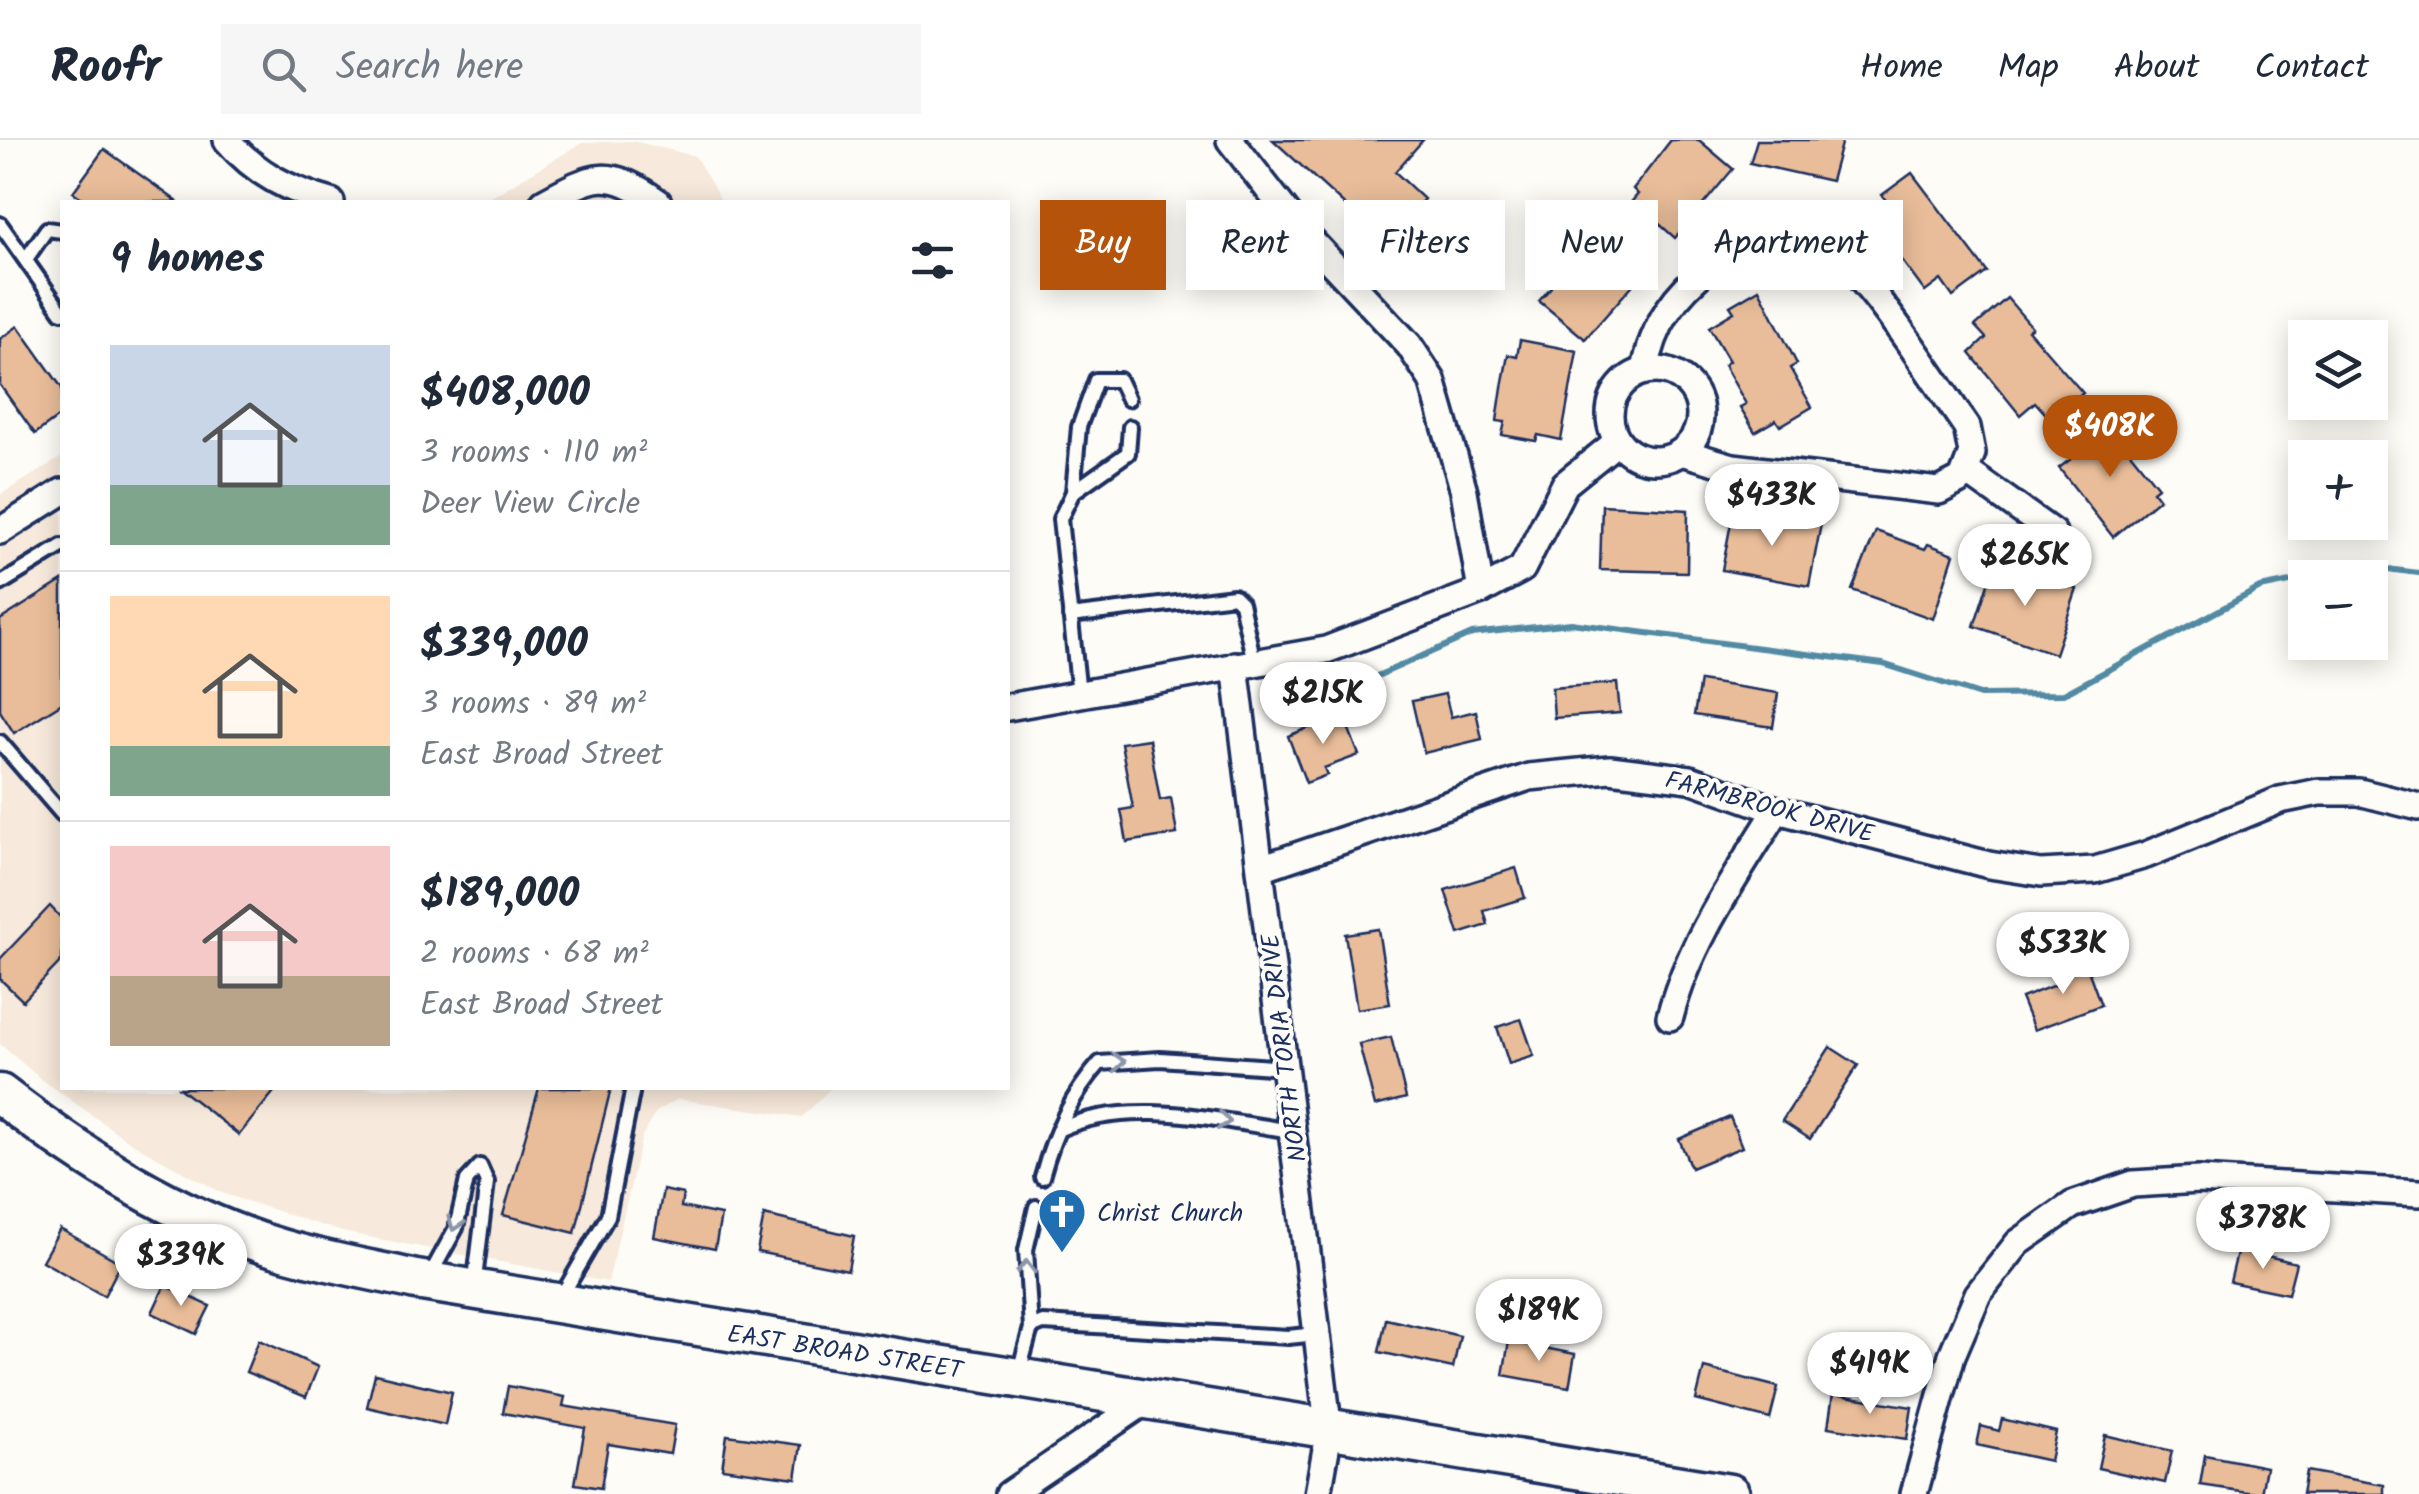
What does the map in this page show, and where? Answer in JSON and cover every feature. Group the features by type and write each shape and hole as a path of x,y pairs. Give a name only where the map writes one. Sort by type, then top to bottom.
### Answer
{"main road":[{"name":"EAST BROAD STREET","path":"0,1094 77,1151 183,1211 280,1249 474,1290 1329,1432 1730,1494"}],"street":[{"path":"227,140 246,162 274,182 325,200"},
{"path":"1230,140 1298,226 1409,345 1432,380 1464,491 1481,591"},
{"path":"548,200 588,178 612,176 655,200"},
{"path":"1644,371 1679,377 1699,405 1700,423 1681,452 1664,460 1647,460 1618,441 1610,425 1610,407 1616,390 1644,371 1657,324 1685,285 1723,256 1769,236 1803,231 1840,254 1967,427 1972,454 1962,479 1938,491 1733,468 1681,452"},
{"path":"1010,707 1326,650 1481,591 1522,569 1565,484 1618,441"},
{"path":"1966,471 2053,532"},
{"path":"0,530 60,493"},
{"name":"NORTH TORIA DRIVE","path":"1245,664 1261,868 1329,1432 1318,1494"},
{"name":"FARMBROOK DRIVE","path":"1261,868 1529,777 1610,769 1690,779 1777,810 1989,864 2042,873 2095,870 2280,800 2319,792 2359,792 2419,807"},
{"path":"1670,1017 1682,970 1777,810"},
{"path":"1914,1494 1952,1355 1978,1294 2018,1243 2072,1205 2134,1184 2199,1180 2419,1193"},
{"path":"1009,1494 1146,1400"}],"lane":[{"path":"0,224 60,309"},
{"path":"26,260 48,230 60,230"},
{"path":"1080,694 1060,518 1073,492 1079,427 1096,380 1118,380 1128,399"},
{"path":"1073,492 1128,453 1130,427"},
{"path":"0,584 60,547"},
{"path":"1070,616 1234,596 1241,603 1245,664"},
{"path":"0,742 60,812"},
{"path":"1042,1177 1051,1142 1086,1078 1100,1063 1160,1059 1285,1068"},
{"path":"558,1304 608,1216 633,1090"},
{"path":"1060,1129 1090,1116 1174,1114 1293,1132"},
{"path":"427,1282 456,1228 467,1180 480,1166 487,1182 474,1290"},
{"path":"1018,1379 1031,1328 1026,1250 1036,1207"},
{"path":"1031,1328 1058,1321 1288,1337 1317,1334"}],"shaded area":[{"path":"633,141 695,156 721,200 486,200 582,143"},
{"path":"60,458 60,1090 829,1090 802,1117 678,1099 656,1112 642,1136 608,1282 342,1232 222,1193 130,1142 41,1079 0,1044 0,495"}],"building":[{"path":"1273,140 1423,140 1395,172 1423,200 1344,200 1344,205"},
{"path":"1671,140 1699,140 1733,169 1707,200 1678,200 1675,238 1658,223 1658,200 1633,200 1638,194 1633,189"},
{"path":"1757,140 1842,140 1831,181 1750,163"},
{"path":"104,149 175,200 85,200 73,192"},
{"path":"1912,173 1987,272 1953,297 1941,280 1925,292 1903,262 1903,200 1886,200 1882,195"},
{"path":"1548,290 1628,290 1585,339 1539,301"},
{"path":"1760,290 1797,364 1790,368 1812,407 1780,426 1776,420 1755,432 1740,407 1746,404 1724,365 1729,361 1709,327 1734,312 1730,306"},
{"path":"2007,298 2032,327 2028,330 2083,393 2051,420 2035,402 2020,415 1970,353 1986,338 1975,326"},
{"path":"18,326 60,385 60,415 35,434 0,385 0,339"},
{"path":"1520,340 1577,351 1561,440 1538,435 1536,441 1502,435 1505,422 1497,421 1508,355 1517,357"},
{"path":"2106,422 2158,487 2153,491 2159,499 2113,537 2059,468 2080,452 2076,447"},
{"path":"1602,505 1688,510 1687,572 1600,570"},
{"path":"1733,512 1788,524 1789,517 1821,524 1809,586 1722,570"},
{"path":"1876,531 1925,549 1928,544 1954,554 1933,619 1852,590"},
{"path":"1994,565 2077,589 2055,654 1974,626"},
{"path":"60,582 60,704 14,733 0,711 0,620"},
{"path":"1700,681 1778,693 1773,727 1694,715"},
{"path":"1617,683 1620,713 1554,718 1552,688"},
{"path":"1445,694 1451,717 1476,711 1482,739 1424,753 1412,701"},
{"path":"1343,714 1359,755 1324,768 1327,775 1306,783 1288,736"},
{"path":"1149,739 1160,800 1171,798 1177,834 1127,842 1121,810 1133,808 1121,743"},
{"path":"1516,868 1525,898 1484,911 1488,925 1459,934 1445,890"},
{"path":"50,906 60,917 60,962 23,1001 0,979 0,959"},
{"path":"1378,929 1390,1004 1357,1009 1345,934"},
{"path":"2084,959 2101,1005 2034,1030 2021,998 2060,983 2055,970"},
{"path":"1521,1019 1534,1056 1509,1064 1497,1027"},
{"path":"1391,1037 1406,1098 1375,1106 1359,1044"},
{"path":"1830,1047 1858,1065 1810,1139 1782,1121"},
{"path":"182,1090 275,1090 239,1135"},
{"path":"538,1090 611,1090 575,1233 503,1215"},
{"path":"1730,1117 1742,1147 1691,1168 1679,1139"},
{"path":"663,1190 683,1194 681,1207 721,1215 715,1249 654,1237"},
{"path":"764,1215 854,1236 848,1270 757,1252"},
{"path":"60,1229 121,1263 104,1296 42,1261"},
{"path":"2238,1249 2296,1263 2288,1294 2230,1282"},
{"path":"165,1285 210,1306 196,1334 152,1313"},
{"path":"1386,1319 1460,1336 1453,1368 1379,1352"},
{"path":"259,1340 318,1367 306,1397 246,1372"},
{"path":"1509,1341 1575,1354 1569,1387 1503,1375"},
{"path":"1704,1368 1778,1387 1770,1419 1696,1400"},
{"path":"375,1374 452,1392 445,1425 367,1407"},
{"path":"508,1386 565,1397 563,1406 675,1425 670,1454 608,1444 601,1488 575,1484 585,1428 503,1413"},
{"path":"1833,1394 1912,1407 1907,1439 1828,1427"},
{"path":"2002,1419 2056,1432 2050,1461 1977,1445 1981,1426 1999,1431"},
{"path":"727,1435 801,1445 796,1478 722,1468"},
{"path":"2105,1435 2172,1451 2165,1483 2098,1468"},
{"path":"2205,1455 2266,1467 2261,1494 2200,1485"},
{"path":"2306,1471 2384,1485 2384,1494 2302,1494"}],"waterway":[{"path":"2388,569 2419,573"},
{"path":"1359,684 1472,634 1571,623 1883,664 1980,695 2064,694 2260,588 2288,582"}],"place":[{"name":"Christ Church","path":"1062,1254"}]}
